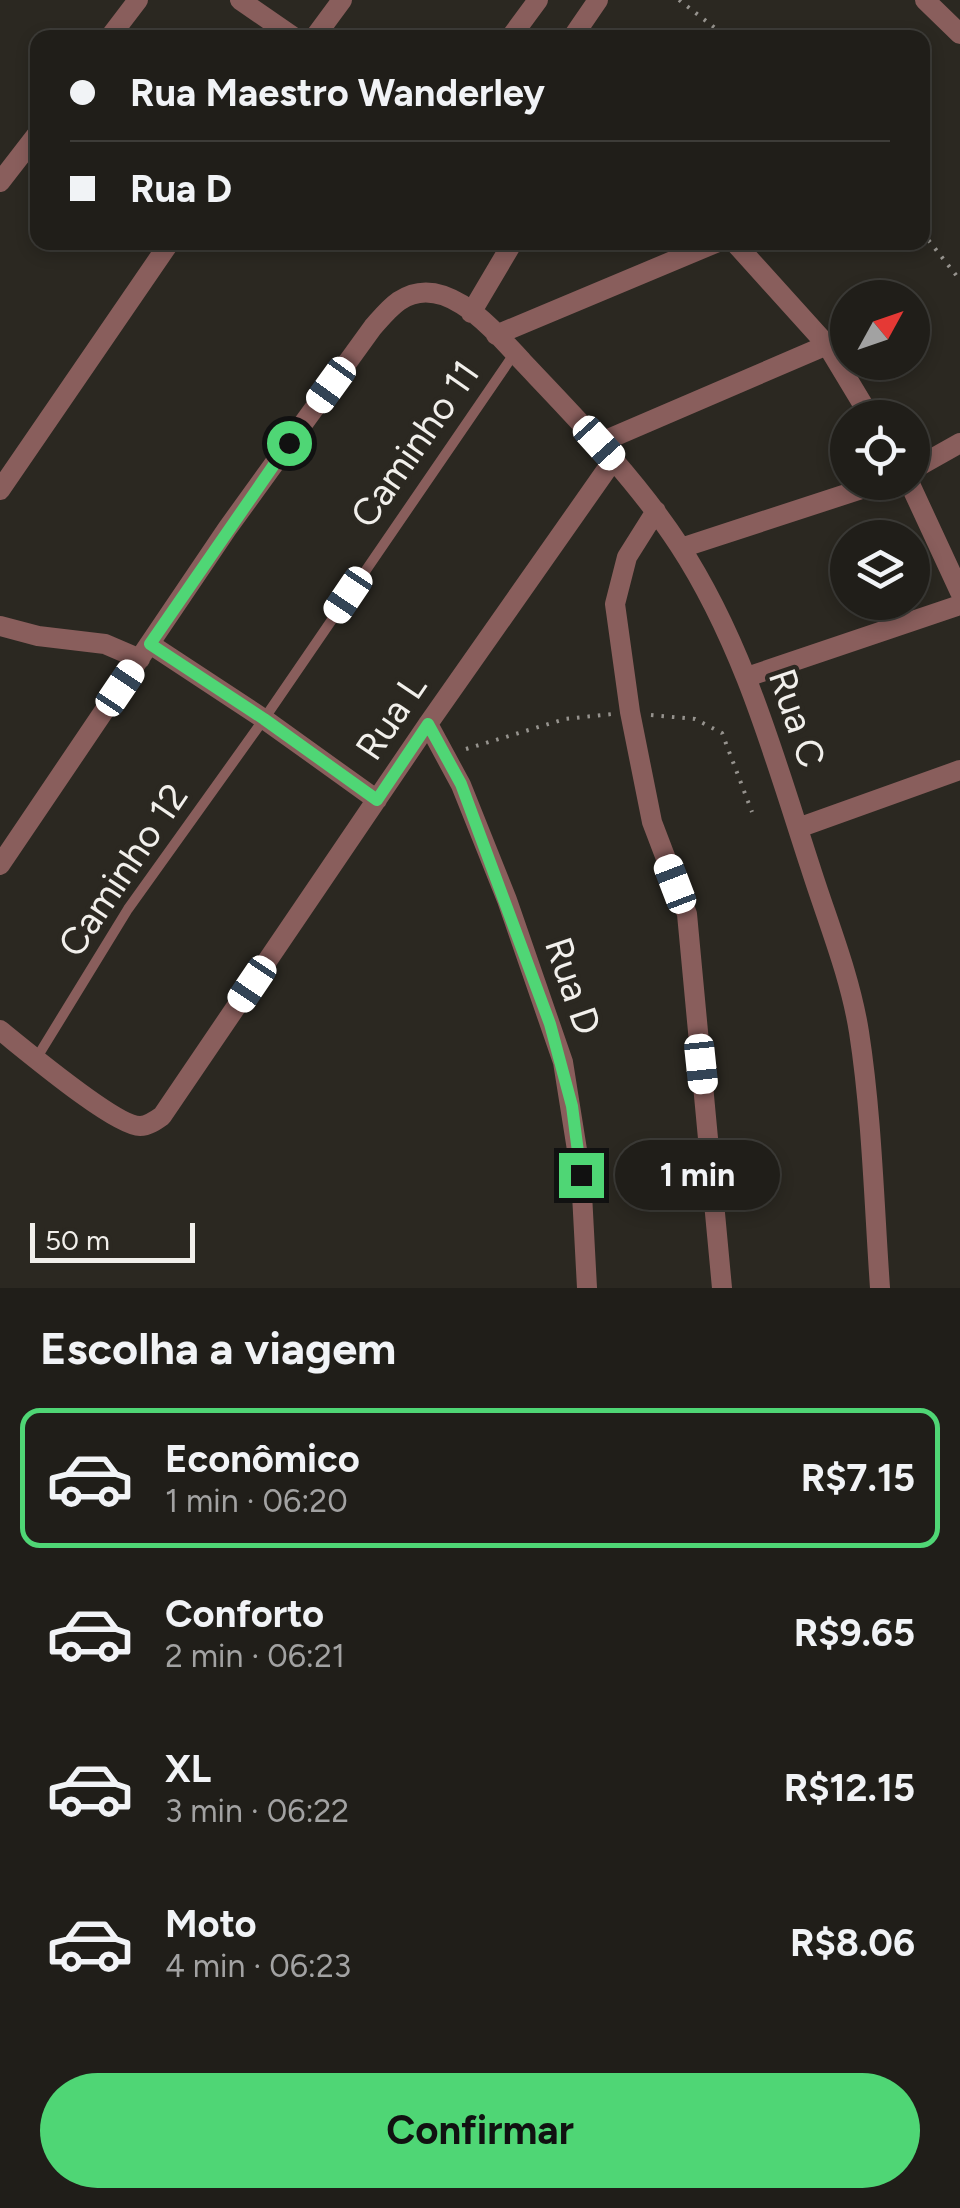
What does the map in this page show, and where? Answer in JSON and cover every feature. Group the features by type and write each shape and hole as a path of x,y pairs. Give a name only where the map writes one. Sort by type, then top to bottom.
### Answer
{"street":[{"path":"116,30 138,0"},
{"path":"240,0 284,30"},
{"path":"320,30 342,0"},
{"path":"516,30 538,0"},
{"path":"577,30 598,0"},
{"path":"925,0 960,34"},
{"path":"0,182 30,143"},
{"path":"0,490 165,250"},
{"path":"472,313 507,250"},
{"path":"496,335 699,250"},
{"path":"741,250 827,345 860,400"},
{"name":"Rua C","path":"145,651 372,327 401,299 419,293 450,297 472,313 515,353 656,511 717,611 747,677 852,998 859,1034 880,1288"},
{"path":"606,451 827,345"},
{"path":"930,460 960,443"},
{"name":"Rua L","path":"36,1059 136,1126 162,1116 428,724 606,451"},
{"path":"681,548 830,499"},
{"path":"917,500 960,592"},
{"path":"656,511 627,558 615,604 630,712 652,822 687,914 722,1288"},
{"path":"747,677 960,605"},
{"path":"0,626 38,636 145,651 264,719 377,800"},
{"path":"0,865 145,651"},
{"name":"Rua D","path":"428,724 461,784 507,900 563,1062 581,1175 586,1288"},
{"path":"798,828 960,770"},
{"path":"0,1030 36,1059"}],"lane":[{"name":"Caminho 11","path":"264,719 515,353"},
{"name":"Caminho 12","path":"36,1059 128,909 264,719"}],"path":[{"path":"680,0 718,30"},
{"path":"930,242 960,280"}],"route":[{"path":"289,443 150,644 377,800 428,724 461,784 507,900 563,1062 581,1175"}]}
